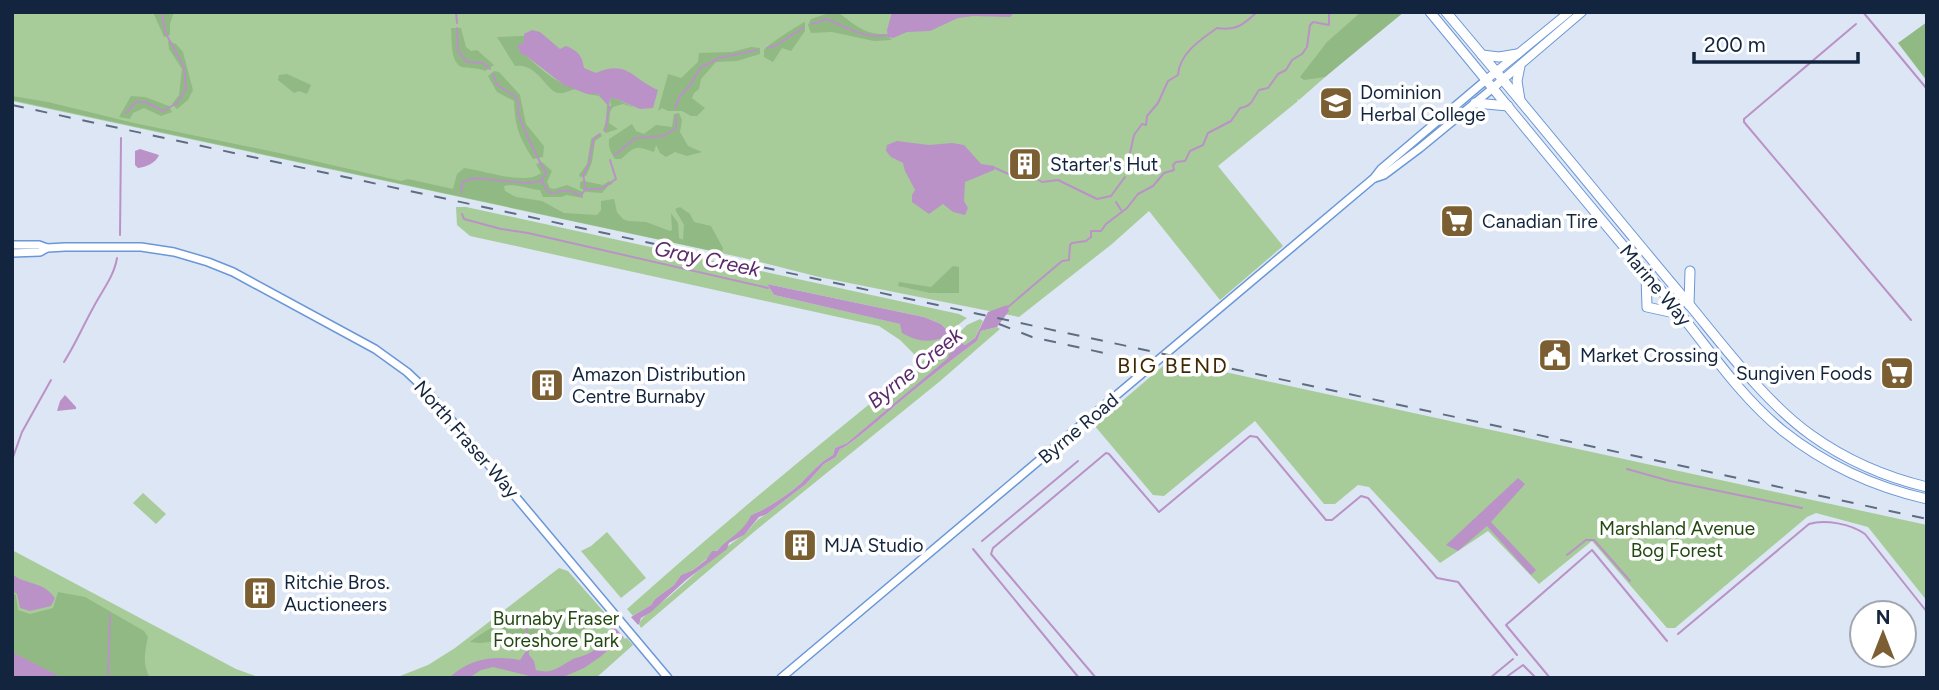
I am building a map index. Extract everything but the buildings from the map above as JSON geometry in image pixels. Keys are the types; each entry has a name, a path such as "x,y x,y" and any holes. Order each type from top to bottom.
{"main road":[{"name":"Marine Way","path":"1430,12 1758,408 1785,432 1843,470 1890,489 1927,499"},
{"name":"Marine Way","path":"1446,12 1689,305 1787,415 1810,435 1854,462 1927,488"},
{"name":"Byrne Road","path":"1486,79 1569,12"},
{"name":"Byrne Road","path":"1493,88 1582,12"},
{"path":"1482,54 1499,57 1517,54"},
{"path":"1520,66 1517,81 1520,102"},
{"path":"1475,103 1508,106"},
{"path":"1689,305 1690,271"},
{"path":"1646,275 1647,307 1679,314"}],"street":[{"name":"Byrne Road","path":"781,678 1374,178 1381,169 1486,79"},
{"name":"Byrne Road","path":"1374,178 1384,175 1493,88"},
{"name":"North Fraser Way","path":"12,245 39,245 47,248 141,247 187,255 233,272 383,354 426,390 668,678"},
{"name":"North Fraser Way","path":"12,253 40,252 47,248"}],"green space":[{"path":"12,12 1399,12 1297,99 1298,101 1218,166 1283,246 1220,300 1149,211 1112,244 1019,317 819,277 744,258 12,101"},
{"path":"153,12 174,12 170,35 164,37"},
{"path":"838,12 865,31 885,34 892,40 874,41 832,32 811,33 808,25 811,19"},
{"path":"1361,12 1404,12 1325,77 1304,80 1300,77 1327,42"},
{"path":"805,22 805,31 791,51 782,48 773,62 764,57 766,47"},
{"path":"1927,22 1927,81 1898,43"},
{"path":"451,28 461,28 466,47 471,51 477,50 494,65 485,71 458,65 452,50"},
{"path":"524,36 524,43 518,48 552,77 576,89 559,93 530,68 515,66 497,37"},
{"path":"168,41 176,44 183,52 193,90 188,100 177,109 172,104 179,95 182,69 169,49"},
{"path":"751,47 760,48 760,54 737,61 716,62 701,79 699,89 692,98 705,108 697,116 662,108 658,111 668,74 681,78 698,62 699,53 732,52"},
{"path":"494,71 499,72 520,95 526,124 544,146 543,157 533,159 528,151 517,125 514,101 497,92 488,76"},
{"path":"287,74 311,85 307,94 299,91 294,93 278,80 279,75"},
{"path":"593,93 602,97 606,101 608,106 611,106 610,99 614,98 635,108 623,104 613,107 609,123 618,129 606,133 603,130 607,104 599,96 587,94"},
{"path":"12,96 401,181 408,179 453,189 457,174 464,168 525,178 541,173 536,164 542,162 552,171 547,182 550,188 567,185 583,192 583,198 566,195 543,197 540,190 513,185 504,186 505,191 516,197 542,201 564,213 597,215 601,210 601,201 614,199 617,212 623,219 646,222 670,231 671,213 678,223 679,238 683,240 684,225 675,209 680,207 690,214 694,222 711,226 723,248 722,253 12,100"},
{"path":"131,96 145,97 169,106 172,112 161,116 144,108 133,113 130,119 119,117"},
{"path":"679,113 682,120 680,132 688,146 702,152 687,156 675,152 666,157 656,145 654,152 636,148 621,159 615,159 610,150 609,139 632,124 636,131 644,134 656,125 672,127 674,114"},
{"path":"600,133 602,136 595,141 592,162 586,176 580,177 587,164 591,139"},
{"path":"609,181 613,184 602,193 587,192 580,188 580,182 603,185"},
{"path":"456,207 959,314 967,318 949,332 941,324 924,317 767,284 774,295 901,324 938,338 944,337 917,357 900,340 879,326 470,236 457,225"},
{"path":"953,266 959,267 959,293 930,293 898,286 899,282 931,287"},
{"path":"980,319 983,321 975,338 965,345 954,338 967,325"},
{"path":"997,327 1000,329 939,382 755,531 641,628 639,624 648,613 759,519 806,484 824,464 836,457 840,449 977,341 981,331"},
{"path":"949,342 954,351 949,358 847,443 835,448 833,455 799,485 771,505 751,515 740,532 693,570 681,575 674,585 651,605 633,616 627,609 775,482"},
{"name":"Marshland Avenue Bog Forest","path":"1170,360 1927,525 1927,601 1868,527 1816,513 1807,517 1675,628 1667,628 1592,541 1539,584 1488,531 1440,563 1369,487 1358,485 1335,504 1324,504 1255,421 1164,496 1153,495 1094,425"},
{"path":"143,493 166,514 156,524 133,503"},
{"path":"607,532 646,578 621,598 581,551"},
{"path":"12,550 236,669 261,678 22,678 12,672"},
{"name":"Burnaby Fraser Foreshore Park","path":"559,568 568,571 633,645 596,678 395,678 428,665 455,648"},
{"path":"58,592 85,597 144,631 148,637 145,663 150,678 61,678 12,652 12,593 16,595 18,610 30,614 53,608"},
{"path":"579,608 602,616 603,623 583,633 470,642 502,624 515,622 534,626 555,611"}],"shaded area":[{"path":"892,12 1015,12 1010,17 958,18 930,31 907,32 893,38 888,37 887,30"},
{"path":"532,30 540,32 560,49 566,46 576,52 581,57 584,68 596,73 616,68 630,72 658,90 653,108 640,109 614,98 610,99 609,107 598,94 587,94 564,85 521,54 517,45 524,43 524,34"},
{"path":"897,141 964,145 981,164 995,166 994,170 965,182 964,201 968,208 965,215 953,212 943,204 929,214 912,202 915,190 903,163 886,151 887,145"},
{"path":"140,149 159,155 150,164 138,168 135,165 135,151"},
{"path":"767,284 924,317 941,324 951,334 933,340 914,339 902,333 900,324 774,295"},
{"path":"1007,305 1009,311 997,327 981,331 977,341 840,449 836,457 824,464 806,484 767,514 759,517 744,535 729,543 727,549 686,580 641,618 639,624 584,668 561,678 538,678 493,667 481,670 469,678 449,678 474,662 492,658 520,660 526,651 534,661 536,670 547,671 592,651 613,628 651,605 674,585 681,575 706,560 712,551 717,551 740,530 751,515 793,490 833,455 835,448 847,443 948,358 954,351 949,342 954,338 965,345 975,338 988,312"},
{"path":"65,395 76,409 57,411 60,401"},
{"path":"1518,478 1525,484 1491,522 1536,570 1531,575 1487,526 1458,551 1446,545"},
{"path":"12,574 50,592 55,598 51,606 30,611 20,608 17,594 12,591"},
{"path":"12,652 57,675 61,678 12,678"}],"pier":[{"path":"629,615 640,627 625,639 613,625"}],"waterway":[{"path":"126,113 136,102 146,102 163,111 177,103 186,89 184,67 165,32 162,12"},
{"name":"Gray Creek","path":"456,12 457,23"},
{"path":"1126,171 1134,135 1142,124 1146,125 1147,116 1158,103 1168,81 1178,75 1182,60 1198,42 1217,28 1239,26 1257,12"},
{"name":"Byrne Creek","path":"1008,307 1062,261 1069,260 1072,243 1086,241 1091,237 1091,231 1101,231 1127,208 1138,194 1153,186 1164,173 1174,170 1173,165 1176,162 1185,161 1190,151 1203,145 1208,133 1231,121 1240,108 1250,104 1259,90 1268,88 1278,74 1286,70 1292,60 1307,47 1310,25 1313,22 1329,25 1329,12"},
{"path":"1863,12 1927,89"},
{"path":"812,24 827,19 871,36 887,35"},
{"path":"1856,24 1744,119 1744,122 1911,320"},
{"name":"Gray Creek","path":"457,28 458,51 467,62 483,63 490,69"},
{"path":"767,48 775,46 803,28"},
{"path":"675,108 680,96 700,68 719,58 757,50"},
{"name":"Gray Creek","path":"493,74 497,84 518,101 522,124 546,172 542,180"},
{"path":"605,131 609,107"},
{"path":"615,155 635,138 664,136 676,128 676,116"},
{"path":"586,189 583,175 588,166 594,138 600,134"},
{"path":"120,235 121,138"},
{"path":"542,181 551,193 570,191 580,196 586,189 601,189 616,179 610,160"},
{"path":"995,168 1011,175 1030,175 1042,182 1058,180 1097,199 1111,196 1125,177"},
{"name":"Gray Creek","path":"461,193 462,182 474,178 527,183 541,181"},
{"path":"1116,202 1121,210"},
{"name":"Gray Creek","path":"462,214 464,219 501,229 768,288"},
{"path":"64,362 110,278 117,258"},
{"path":"12,460 22,432 51,380"},
{"path":"1096,678 991,554 993,548 1106,453 1159,512 1250,436 1257,437 1326,520 1332,520 1361,496 1368,498 1437,578 1458,582 1517,655"},
{"path":"982,541 1078,461"},
{"path":"1627,469 1670,481 1802,508"},
{"path":"1678,634 1809,524 1815,523 1845,525 1865,534 1927,612"},
{"path":"1567,555 1586,540 1594,540 1630,581"},
{"path":"973,549 1079,678"},
{"path":"1550,678 1506,625 1592,550 1667,641"},
{"path":"108,678 110,615"},
{"path":"525,624 529,641"},
{"path":"527,656 529,647"},
{"path":"1490,678 1513,659"},
{"path":"1505,678 1523,665 1536,678"}],"railway":[{"path":"12,105 1927,519"},
{"path":"999,324 1032,337 1104,353"}],"place":[{"name":"Dominion Herbal College","path":"1336,103"},
{"name":"Starter's Hut","path":"1025,164"},
{"name":"Canadian Tire","path":"1457,221"},
{"name":"Market Crossing","path":"1555,355"},
{"name":"Sungiven Foods","path":"1897,373"},
{"name":"Amazon Distribution Centre Burnaby","path":"547,385"},
{"name":"MJA Studio","path":"800,545"},
{"name":"Ritchie Bros. Auctioneers","path":"260,593"}],"district":[{"name":"BIG BEND","path":"1173,366"}]}
